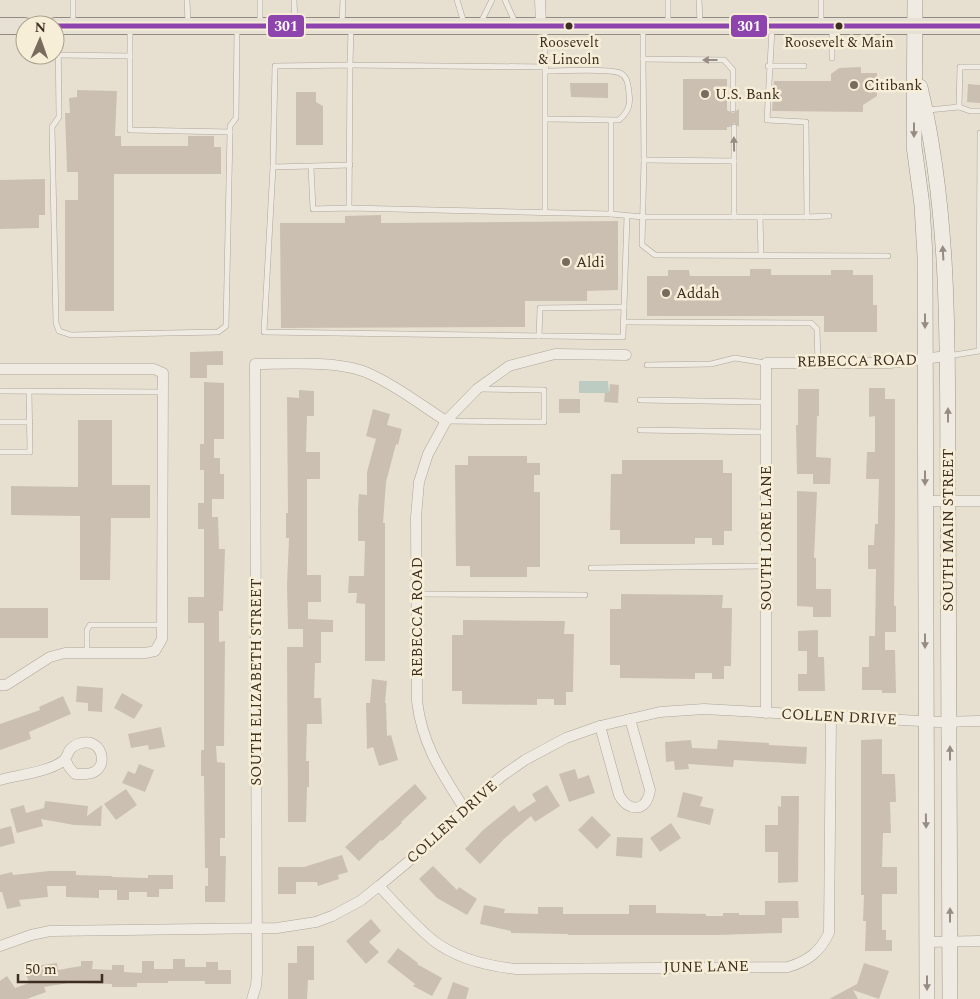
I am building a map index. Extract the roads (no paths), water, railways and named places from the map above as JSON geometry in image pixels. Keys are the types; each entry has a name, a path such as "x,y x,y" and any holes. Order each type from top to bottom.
{"main road":[{"path":"0,26 15,26"},
{"path":"65,26 980,26"}],"street":[{"path":"540,0 542,25"},
{"name":"SOUTH MAIN STREET","path":"915,0 914,146 922,205 925,256 926,501 950,942 950,999"},
{"name":"SOUTH MAIN STREET","path":"915,64 926,110 940,211 948,356 948,501 927,942 927,999"},
{"name":"REBECCA ROAD","path":"464,808 434,760 422,730 417,701 417,494 428,454 446,421 476,389 508,366 554,354 626,355"},
{"name":"REBECCA ROAD","path":"766,363 890,363 948,356"},
{"name":"SOUTH LORE LANE","path":"766,363 766,713"},
{"name":"SOUTH ELIZABETH STREET","path":"252,999 256,986 257,928 254,364 311,364 335,366 368,373 446,421"},
{"path":"0,369 154,369 162,373 162,639 155,651 145,653 65,653 50,657 6,685 0,685"},
{"path":"926,501 980,501"},
{"name":"COLLEN DRIVE","path":"0,946 31,934 67,929 257,928 297,925 332,916 360,900 379,886 415,856 464,808 502,776 533,755 566,738 630,718 676,710 704,709 938,722 980,721"},
{"name":"JUNE LANE","path":"379,886 433,940 466,957 502,968 788,967 803,963 824,944 829,933 831,716"},
{"path":"600,726 623,804 630,808 638,808 645,804 649,798 650,790 630,718"},
{"path":"0,780 55,766 65,759"},
{"path":"927,942 980,941"}],"lane":[{"path":"65,19 73,0"},
{"path":"187,0 188,26"},
{"path":"260,0 260,25"},
{"path":"294,0 295,26"},
{"path":"343,0 350,65 350,208"},
{"path":"457,0 472,25 492,0"},
{"path":"505,0 516,25"},
{"path":"668,0 668,26"},
{"path":"699,0 700,26"},
{"path":"821,0 832,58"},
{"path":"542,25 546,69 545,212"},
{"path":"643,25 644,160 642,245 654,255 888,256"},
{"path":"130,26 130,130 230,132"},
{"path":"58,65 59,117 52,127 56,323 58,331 70,335 218,332 226,326 230,126 236,118 237,26"},
{"path":"772,26 768,66 767,120 806,122 807,217"},
{"path":"65,56 130,56"},
{"path":"643,60 724,60 733,70 733,109"},
{"path":"546,119 619,120 626,114 630,104 628,81 620,73 604,71 350,65 275,66 273,167 264,332 623,337 626,216"},
{"path":"768,66 804,66"},
{"path":"959,107 960,67 980,67"},
{"path":"926,110 959,107 970,111 980,111"},
{"path":"611,121 611,214"},
{"path":"734,127 734,217"},
{"path":"948,356 979,351 980,132"},
{"path":"644,160 734,161"},
{"path":"273,167 350,165"},
{"path":"312,167 313,209 545,212 642,217 829,216"},
{"path":"760,217 761,255"},
{"path":"539,336 540,308 624,307"},
{"path":"624,322 811,323 817,329 818,363"},
{"path":"646,365 711,364 735,358 766,363"},
{"path":"446,421 544,422 544,390 476,389"},
{"path":"0,391 162,392"},
{"path":"0,452 30,452 29,392"},
{"path":"640,400 766,402"},
{"path":"0,422 30,422"},
{"path":"640,430 766,432"},
{"path":"591,568 766,566"},
{"path":"417,594 585,595"},
{"path":"87,653 87,630 90,625 162,625"}],"place":[{"name":"Roosevelt & Lincoln","path":"569,26"},
{"name":"Roosevelt & Main","path":"839,26"},
{"name":"Citibank","path":"854,85"},
{"name":"U.S. Bank","path":"705,94"},
{"name":"Aldi","path":"566,262"},
{"name":"Addah","path":"666,293"}]}
